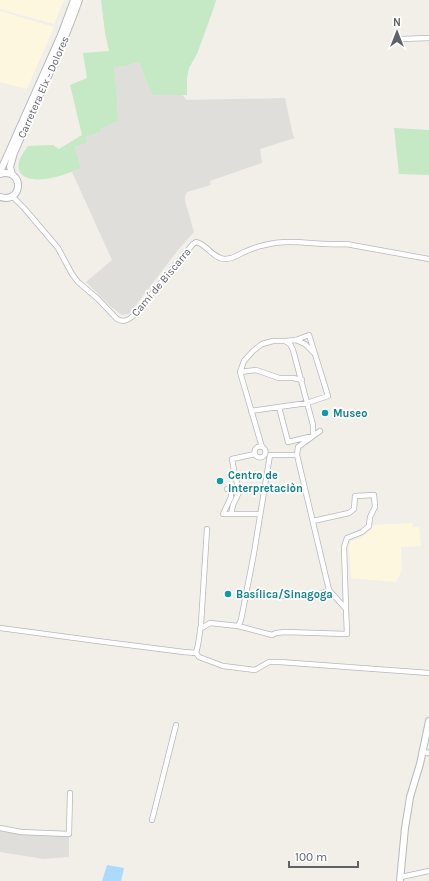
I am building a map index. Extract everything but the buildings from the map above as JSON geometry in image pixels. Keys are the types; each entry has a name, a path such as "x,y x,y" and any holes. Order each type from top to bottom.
{"main road":[{"name":"Carretera Elx - Dolores","path":"0,173 61,35 74,0"},
{"name":"Carretera Elx - Dolores","path":"12,196 17,191 18,184 10,167 14,153 72,22 79,0"},
{"path":"0,173 12,174"},
{"path":"2,199 12,196"},
{"path":"401,879 405,828 410,797 426,753 429,721"}],"street":[{"path":"401,39 429,38"},
{"name":"Camí de Biscarra","path":"12,196 58,248 78,282 98,299 117,319 121,321 128,320 134,315 196,242 223,259 230,259 246,251 266,245 296,242 346,244 429,259"},
{"path":"238,626 241,620 246,595 260,514 268,455 262,447 251,411 240,372 244,361 252,351 262,344 296,340 309,334 328,396 307,403 251,411"},
{"path":"296,340 305,344 316,356"},
{"path":"285,341 290,344 293,350 302,380 313,425 313,436"},
{"path":"240,372 256,370 279,378 293,378 302,380"},
{"path":"279,407 288,442 313,436"},
{"path":"320,431 298,447 297,455 329,590 346,609"},
{"path":"255,454 258,447 262,447"},
{"path":"255,454 260,458 268,455 297,455"},
{"path":"231,514 233,505 240,492 232,459 255,454"},
{"path":"227,489 231,488 231,497 223,514 260,514"},
{"path":"200,626 210,623 238,626 272,635 285,632 346,634 344,547 348,538 362,532 369,526 370,517 375,507 374,495 355,496 354,509 349,512 313,521"},
{"path":"196,653 200,626 207,529"},
{"path":"246,595 318,595 329,590"},
{"path":"0,628 196,653 199,657 223,666 255,670 269,662 280,662 429,673"},
{"path":"152,820 176,725"},
{"path":"0,828 21,832 69,834 70,792"},
{"path":"401,879 429,871"}],"shaded area":[{"path":"0,0 64,0 54,24 0,9"},
{"path":"0,11 54,27 27,89 0,82"},
{"path":"139,62 150,91 183,95 186,100 285,98 293,135 295,138 260,149 262,163 210,181 211,185 187,192 185,201 194,232 178,250 129,314 122,315 110,306 86,282 112,260 72,172 81,168 75,147 88,143 86,137 101,132 100,129 118,121 114,67 126,66"},
{"path":"413,523 412,527 419,527 421,546 401,547 402,570 396,582 351,578 349,546 351,541 360,538 371,530 373,525"},
{"path":"0,829 69,835 69,857 44,859 0,852"}],"green space":[{"path":"101,0 216,0 197,54 189,68 187,78 187,95 154,95 150,91 139,62 126,66 114,67 118,121 100,129 101,132 86,137 88,143 75,147 81,168 51,178 35,179 24,176 19,168 19,162 28,146 53,145 59,149 82,135 70,85 87,78 83,53 109,51"},
{"path":"394,128 429,130 429,175 399,174"}],"water":[{"path":"107,865 124,868 121,881 102,881"}],"place":[{"name":"Museo","path":"325,413"},
{"name":"Centro de Interpretaciòn","path":"220,481"},
{"name":"Basílica/Sinagoga","path":"228,594"}]}
